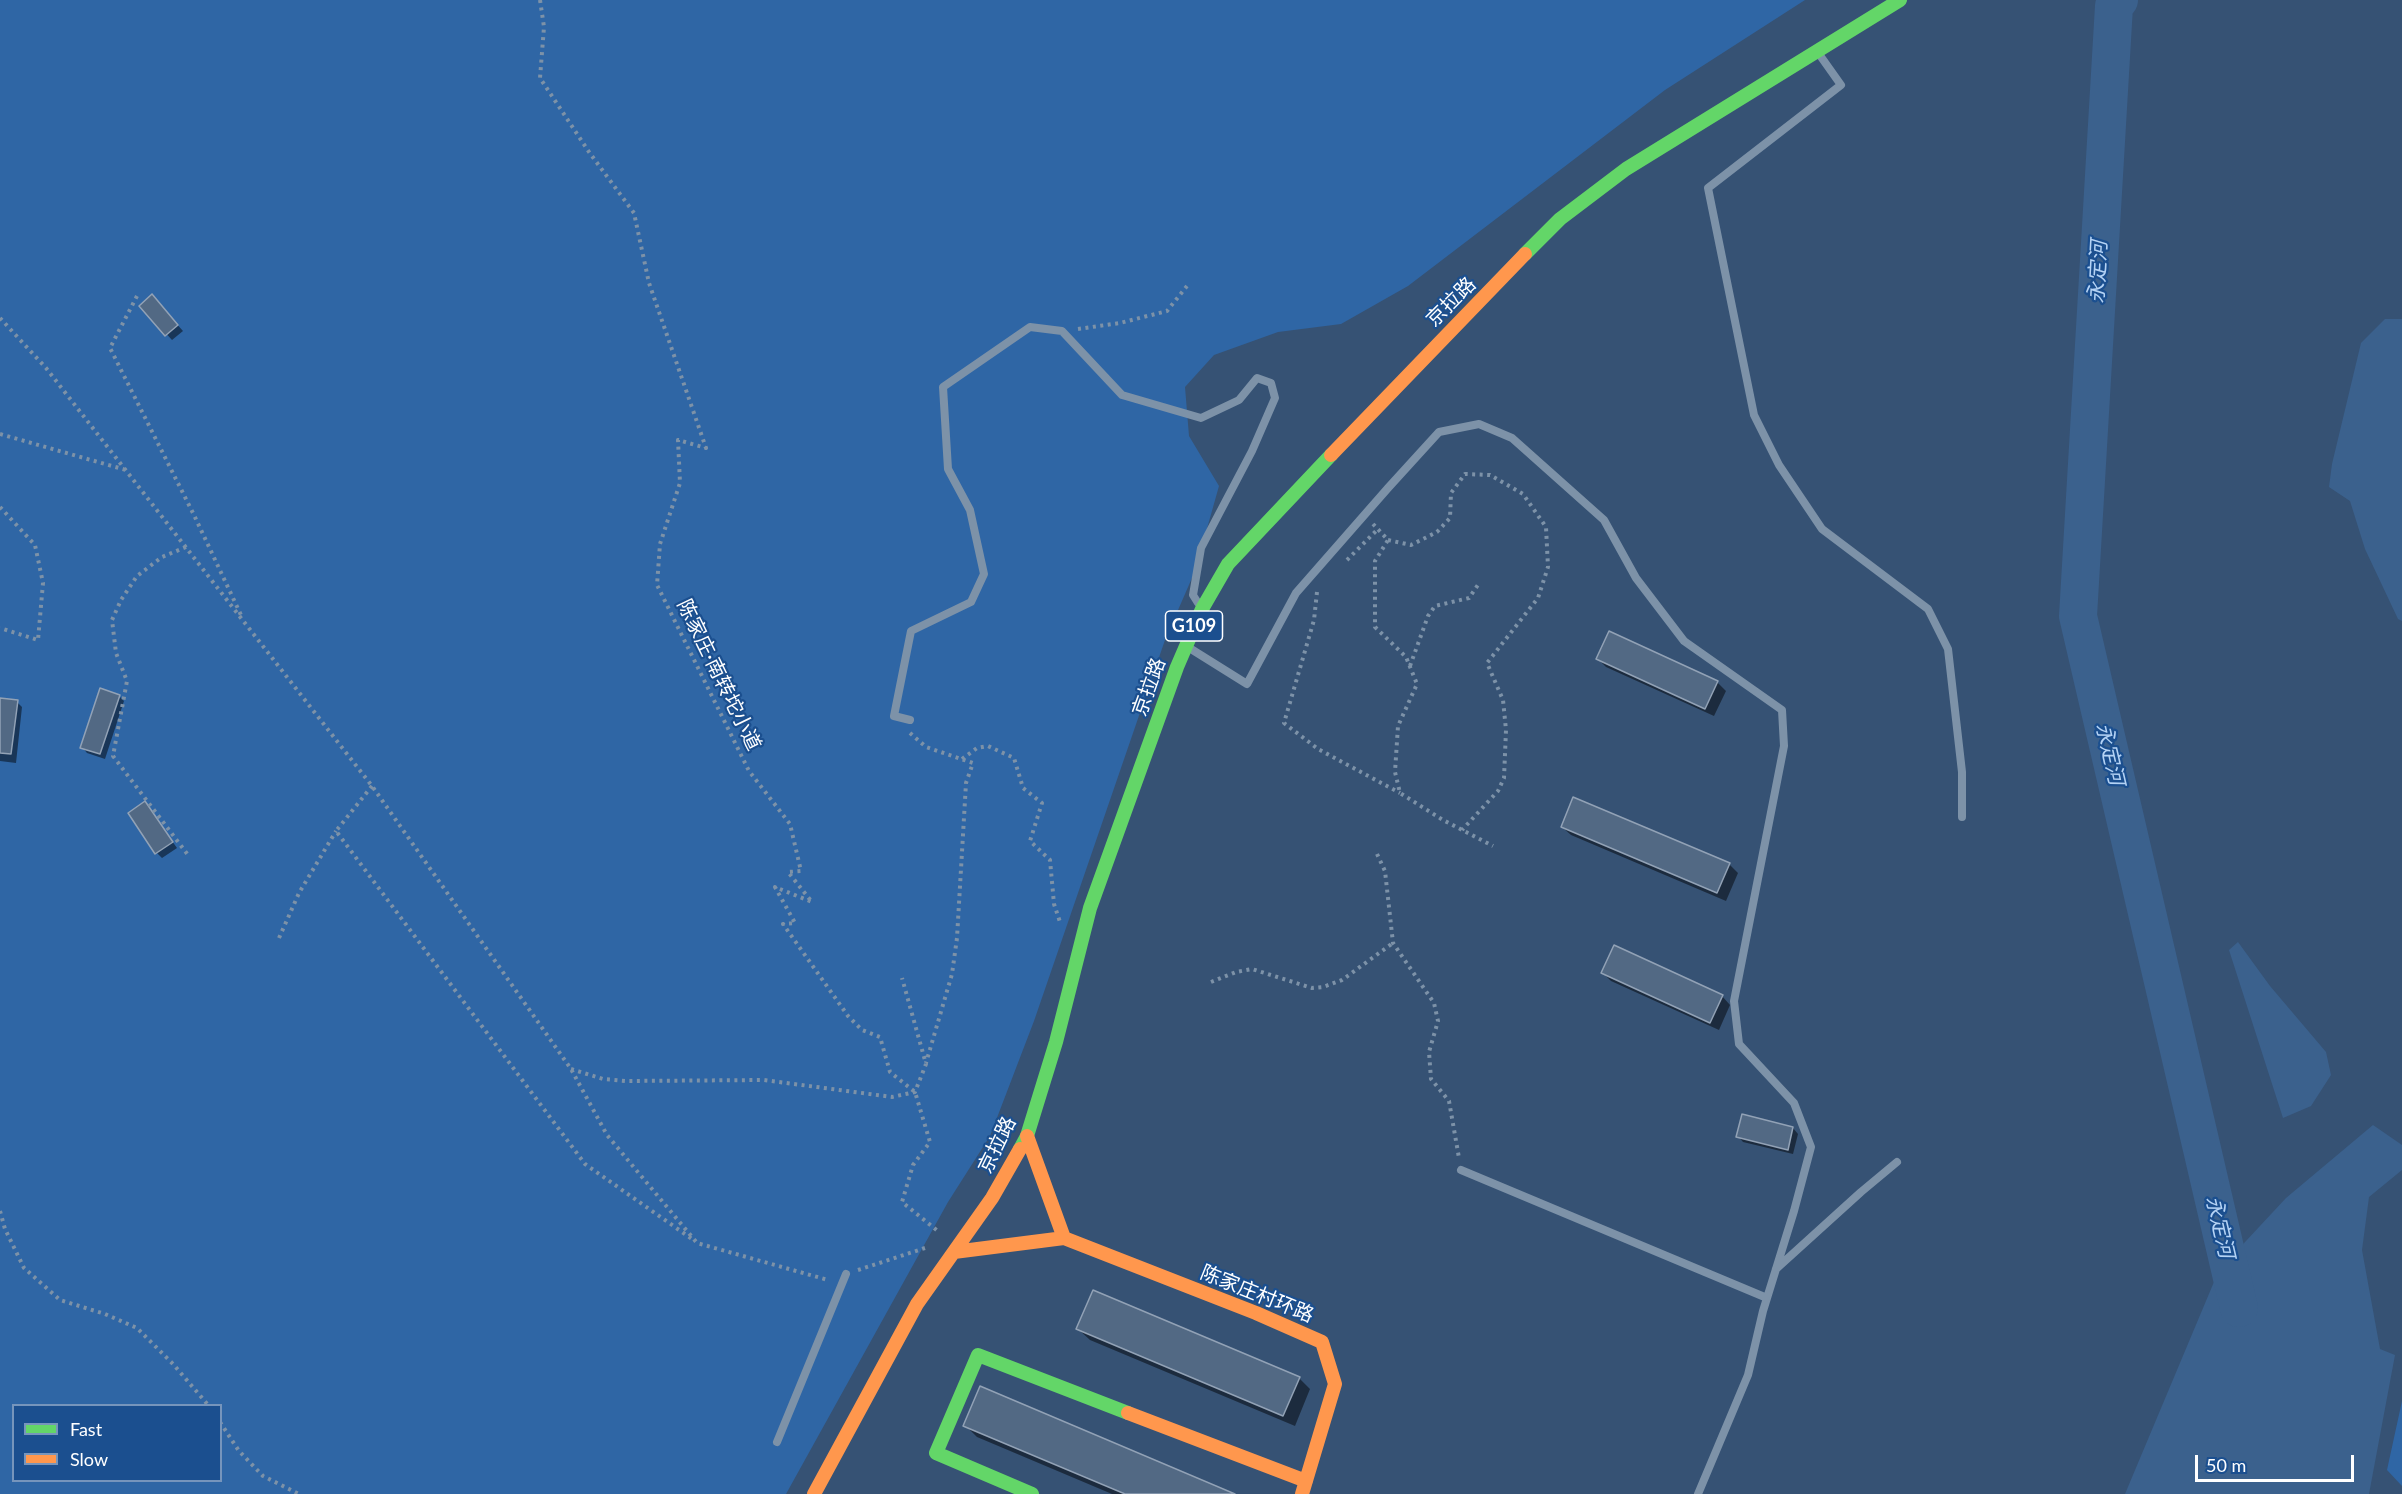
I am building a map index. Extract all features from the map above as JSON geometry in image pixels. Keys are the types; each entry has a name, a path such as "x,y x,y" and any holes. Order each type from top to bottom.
{"main road":[{"name":"京拉路","path":"814,1494 917,1304 992,1198 1027,1136 1056,1042 1090,908 1186,645 1202,609 1228,564 1377,406 1560,219 1626,169 1900,0"},
{"path":"954,1252 1064,1238 1027,1136"},
{"name":"陈家庄村环路","path":"1064,1238 1256,1312 1322,1342 1335,1384 1304,1487"},
{"path":"1032,1494 936,1453 978,1355 1304,1487"}],"lane":[{"path":"1817,51 1841,85 1708,188 1754,415 1779,465 1822,529 1928,609 1948,649 1962,772 1962,817"},
{"path":"910,720 894,716 911,631 971,602 984,574 970,510 948,469 943,387 1030,327 1062,331 1122,394 1201,418 1239,400 1257,378 1270,383 1275,398 1252,452 1201,548 1193,595 1202,609"},
{"path":"1186,645 1247,684 1296,593 1365,514 1439,432 1479,424 1512,438 1604,520 1636,578 1684,641 1782,710 1784,746 1734,1001 1739,1044 1794,1103 1811,1148 1767,1298 1748,1375 1698,1494"},
{"path":"1776,1269 1861,1192 1898,1162"},
{"path":"1461,1170 1767,1298"},
{"path":"777,1442 846,1274"}],"path":[{"name":"陈家庄·南转坨小道","path":"540,0 544,27 540,78 589,152 634,213 649,283 706,448 678,440 680,483 660,544 657,585 749,771 790,824 801,871 788,873 812,902 775,887 795,923 783,924 848,1016 862,1030 880,1037 890,1072 915,1092"},
{"path":"1062,331 1120,322 1167,311 1187,286"},
{"path":"137,296 110,348 194,515 245,623"},
{"path":"0,318 46,368 372,786 571,1069 607,1136 697,1243"},
{"path":"0,434 126,470"},
{"path":"1365,514 1388,540 1411,545 1437,532 1450,518 1451,493 1465,474 1490,475 1523,494 1546,527 1548,567 1538,598 1487,663 1503,700 1506,730 1504,778 1498,791 1461,830"},
{"path":"0,507 35,545 43,584 38,640 0,628"},
{"path":"1340,567 1378,529"},
{"path":"1388,540 1375,561 1375,627 1406,657 1417,684 1398,726 1395,772 1400,793"},
{"path":"186,547 162,556 137,576 121,600 112,621 116,653 126,681 113,756 188,855"},
{"path":"1410,667 1428,616 1435,606 1469,597 1480,582"},
{"path":"1317,590 1314,620 1284,723 1318,749 1493,846"},
{"path":"910,720 910,733 926,747 973,763 966,783 956,947 952,975 926,1064 915,1092 930,1142 913,1165 902,1202 941,1233 966,1235"},
{"path":"962,759 977,748 988,746 1014,758 1023,788 1042,803 1030,841 1050,861 1054,904 1061,926"},
{"path":"279,938 299,893 336,831 372,786"},
{"path":"336,831 585,1164 697,1243 827,1280 934,1245"},
{"path":"1377,854 1385,871 1393,943 1434,1003 1438,1021 1429,1052 1431,1079 1449,1101 1461,1170"},
{"path":"1211,982 1236,972 1252,969 1312,988 1323,987 1342,980 1393,943"},
{"path":"902,978 926,1064"},
{"path":"571,1069 603,1078 626,1081 764,1080 892,1097 915,1092"},
{"path":"0,1211 5,1229 24,1268 60,1300 105,1314 136,1328 173,1364 207,1404"},
{"path":"222,1425 239,1451 263,1476 299,1494"}],"shaded area":[{"path":"0,0 1805,0 1665,90 1408,286 1341,324 1278,332 1214,355 1185,387 1189,436 1219,486 1195,571 1165,640 1034,1021 990,1136 948,1202 786,1494 0,1494"},
{"path":"2385,319 2402,319 2402,621 2398,619 2365,549 2350,501 2329,487 2332,464 2361,343"},
{"path":"2238,942 2270,986 2326,1052 2331,1075 2311,1106 2283,1118 2229,950"},
{"path":"2373,1125 2402,1145 2402,1170 2369,1197 2362,1250 2380,1349 2395,1355 2369,1494 2125,1494 2219,1270 2286,1198"},
{"path":"2402,1401 2402,1486 2387,1470"}],"building":[{"path":"152,294 178,325 165,336 139,306"},
{"path":"1609,631 1718,681 1705,709 1596,659"},
{"path":"100,688 120,695 100,754 80,748"},
{"path":"0,698 18,700 11,754 0,753"},
{"path":"1573,797 1730,863 1717,893 1561,827"},
{"path":"145,801 173,842 155,854 128,813"},
{"path":"1614,945 1723,995 1710,1023 1601,973"},
{"path":"1742,1114 1793,1127 1788,1150 1736,1137"},
{"path":"1093,1290 1300,1377 1283,1416 1076,1329"},
{"path":"980,1386 1235,1494 1125,1494 963,1426"}],"waterway":[{"name":"永定河","path":"2119,0 2114,6 2078,616 2239,1308"}],"traffic: fast":[{"path":"1525,254 1560,219 1626,169 1900,0"},
{"path":"1020,1149 1027,1136 1056,1042 1090,908 1177,667 1202,609 1228,564 1331,455"},
{"path":"1032,1494 936,1453 978,1355 1128,1413"}],"traffic: slow":[{"path":"1331,455 1525,254"},
{"path":"954,1252 1064,1238 1027,1136"},
{"path":"814,1494 917,1304 992,1198 1020,1149"},
{"path":"1064,1238 1256,1313 1322,1342 1335,1384 1302,1494"},
{"path":"1128,1413 1306,1481"}]}
